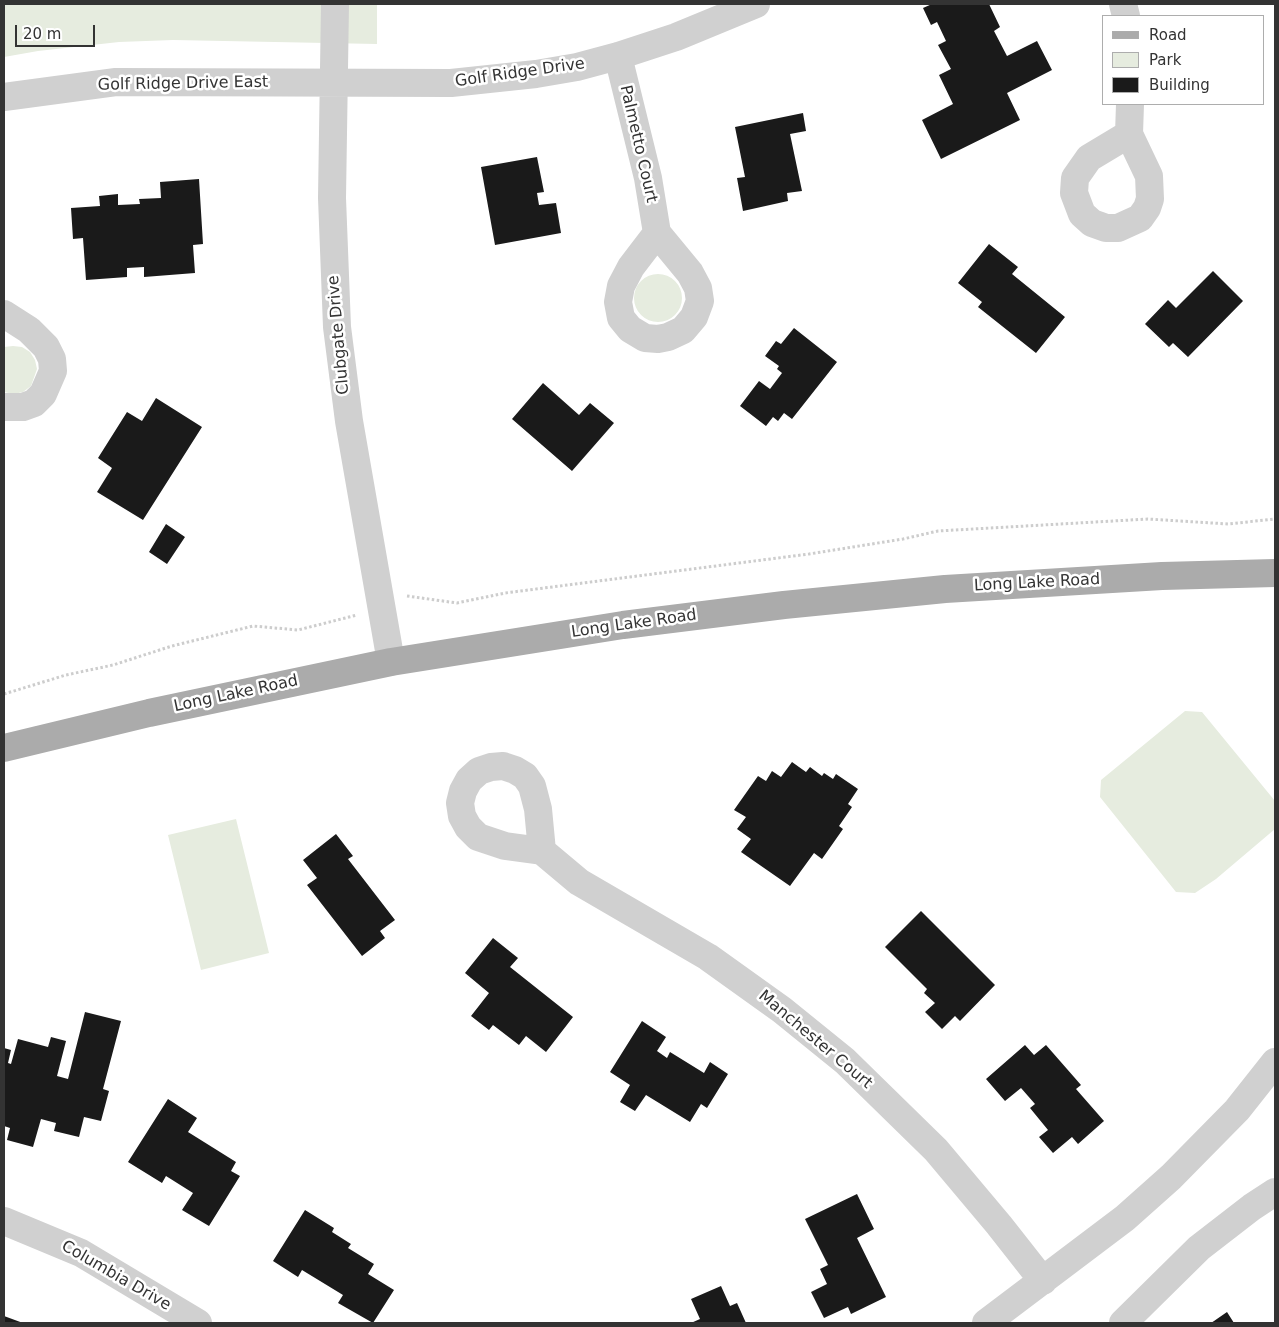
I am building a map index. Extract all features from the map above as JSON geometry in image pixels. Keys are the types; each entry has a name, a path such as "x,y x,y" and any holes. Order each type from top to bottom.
{"main road":[{"name":"Long Lake Road","path":"4,748 158,711 391,662 624,624 945,588 1162,576 1275,573"}],"street":[{"name":"Clubgate Drive","path":"335,4 332,198 336,327 348,421 391,662"},
{"name":"Golf Ridge Drive","path":"333,84 451,84 577,67 618,56 684,34 756,4"},
{"name":"Palmetto Court","path":"618,56 648,178 657,233"},
{"name":"Golf Ridge Drive East","path":"4,97 79,86 125,82 207,81 333,84"},
{"path":"1129,134 1130,105"},
{"path":"4,314 29,330 46,347 52,359 53,371 43,394 34,402 22,407 4,407"},
{"name":"Manchester Court","path":"542,851 579,882 708,957 782,1010 838,1056 870,1084 936,1150 1000,1225 1042,1281"},
{"path":"986,1323 1125,1218 1171,1177 1237,1110 1275,1062"},
{"path":"1123,1323 1199,1248 1237,1218 1275,1192"},
{"name":"Columbia Drive","path":"4,1221 81,1253 198,1323"}],"path":[{"path":"400,597 410,596 457,603 505,593 809,554 903,539 938,531 1148,519 1228,524 1275,519"},
{"path":"4,694 66,675 113,665 172,646 253,626 298,630 358,614"}],"green space":[{"path":"4,4 377,4 377,44 173,40 119,42 38,51 4,57"},
{"path":"653,274 663,274 675,281 682,293 682,303 675,315 663,322 653,322 645,318 638,311 634,303 634,293 638,285 645,278"},
{"path":"4,347 22,347 30,352 35,360 37,369 31,386 23,392 14,394 4,392"},
{"path":"1185,711 1202,712 1275,801 1275,829 1216,879 1195,893 1176,892 1100,797 1101,780"},
{"path":"236,819 269,953 201,970 168,835"}],"building":[{"path":"932,4 989,4 1000,27 994,31 1007,56 1037,41 1052,70 1007,93 1020,120 941,159 922,120 953,104 939,75 951,69 938,45 946,41 937,22 931,25 923,8"},
{"path":"803,113 806,131 790,134 802,191 787,193 788,201 743,211 737,178 745,177 735,127"},
{"path":"537,157 544,192 537,193 539,205 556,203 561,233 495,245 481,167"},
{"path":"199,179 203,244 193,245 195,273 144,277 144,267 127,268 127,277 86,280 83,238 73,239 71,208 100,206 99,196 118,194 118,205 140,204 139,199 161,198 160,182"},
{"path":"989,244 1018,267 1012,274 1065,317 1036,353 978,307 982,302 958,283"},
{"path":"1213,271 1243,301 1188,357 1173,343 1169,347 1145,324 1168,300 1176,308"},
{"path":"794,328 837,362 792,419 784,413 778,421 773,417 766,426 740,406 759,381 770,389 782,373 777,369 779,366 765,356 776,341 781,344"},
{"path":"543,383 579,415 590,403 614,423 572,471 512,419"},
{"path":"156,398 202,427 143,520 97,492 112,468 98,458 127,412 142,421"},
{"path":"166,524 185,537 167,564 149,552"},
{"path":"792,762 806,772 810,767 822,776 824,773 833,779 836,774 858,789 848,804 852,807 839,826 843,829 822,859 814,853 790,886 741,852 751,839 737,829 746,817 734,810 758,776 766,781 772,771 781,777"},
{"path":"336,834 353,856 348,859 395,920 380,931 385,938 362,956 307,885 317,878 303,860"},
{"path":"921,911 995,985 960,1021 955,1016 942,1029 925,1012 935,1003 924,993 927,989 885,947"},
{"path":"493,938 518,958 510,967 573,1017 546,1052 526,1036 519,1045 493,1025 489,1030 471,1016 489,993 465,973"},
{"path":"85,1012 121,1021 103,1089 109,1091 101,1121 84,1117 79,1137 54,1131 56,1123 41,1119 33,1147 7,1140 10,1128 4,1126 4,1048 11,1050 8,1063 11,1064 18,1039 48,1047 51,1037 66,1041 57,1076 68,1079"},
{"path":"642,1021 666,1037 657,1051 667,1058 670,1052 704,1073 710,1062 728,1074 707,1108 701,1104 690,1122 646,1095 635,1111 620,1102 630,1085 610,1072"},
{"path":"1025,1045 1034,1055 1046,1045 1081,1085 1076,1089 1104,1121 1078,1144 1072,1137 1053,1153 1039,1137 1048,1130 1030,1108 1035,1104 1021,1088 1005,1101 986,1079"},
{"path":"168,1099 197,1118 188,1132 236,1162 231,1171 240,1176 209,1226 182,1210 193,1193 166,1176 162,1183 128,1162"},
{"path":"857,1194 874,1229 857,1238 886,1297 851,1314 848,1307 824,1318 811,1292 827,1284 820,1269 828,1265 805,1219"},
{"path":"305,1210 334,1228 332,1232 351,1244 348,1248 374,1264 368,1274 394,1290 373,1323 338,1303 343,1295 302,1270 298,1277 273,1261"},
{"path":"721,1286 730,1306 737,1303 746,1323 691,1323 700,1319 691,1299"},
{"path":"1227,1312 1234,1323 1211,1323 1214,1321"},
{"path":"4,1316 23,1323 4,1323"}]}
